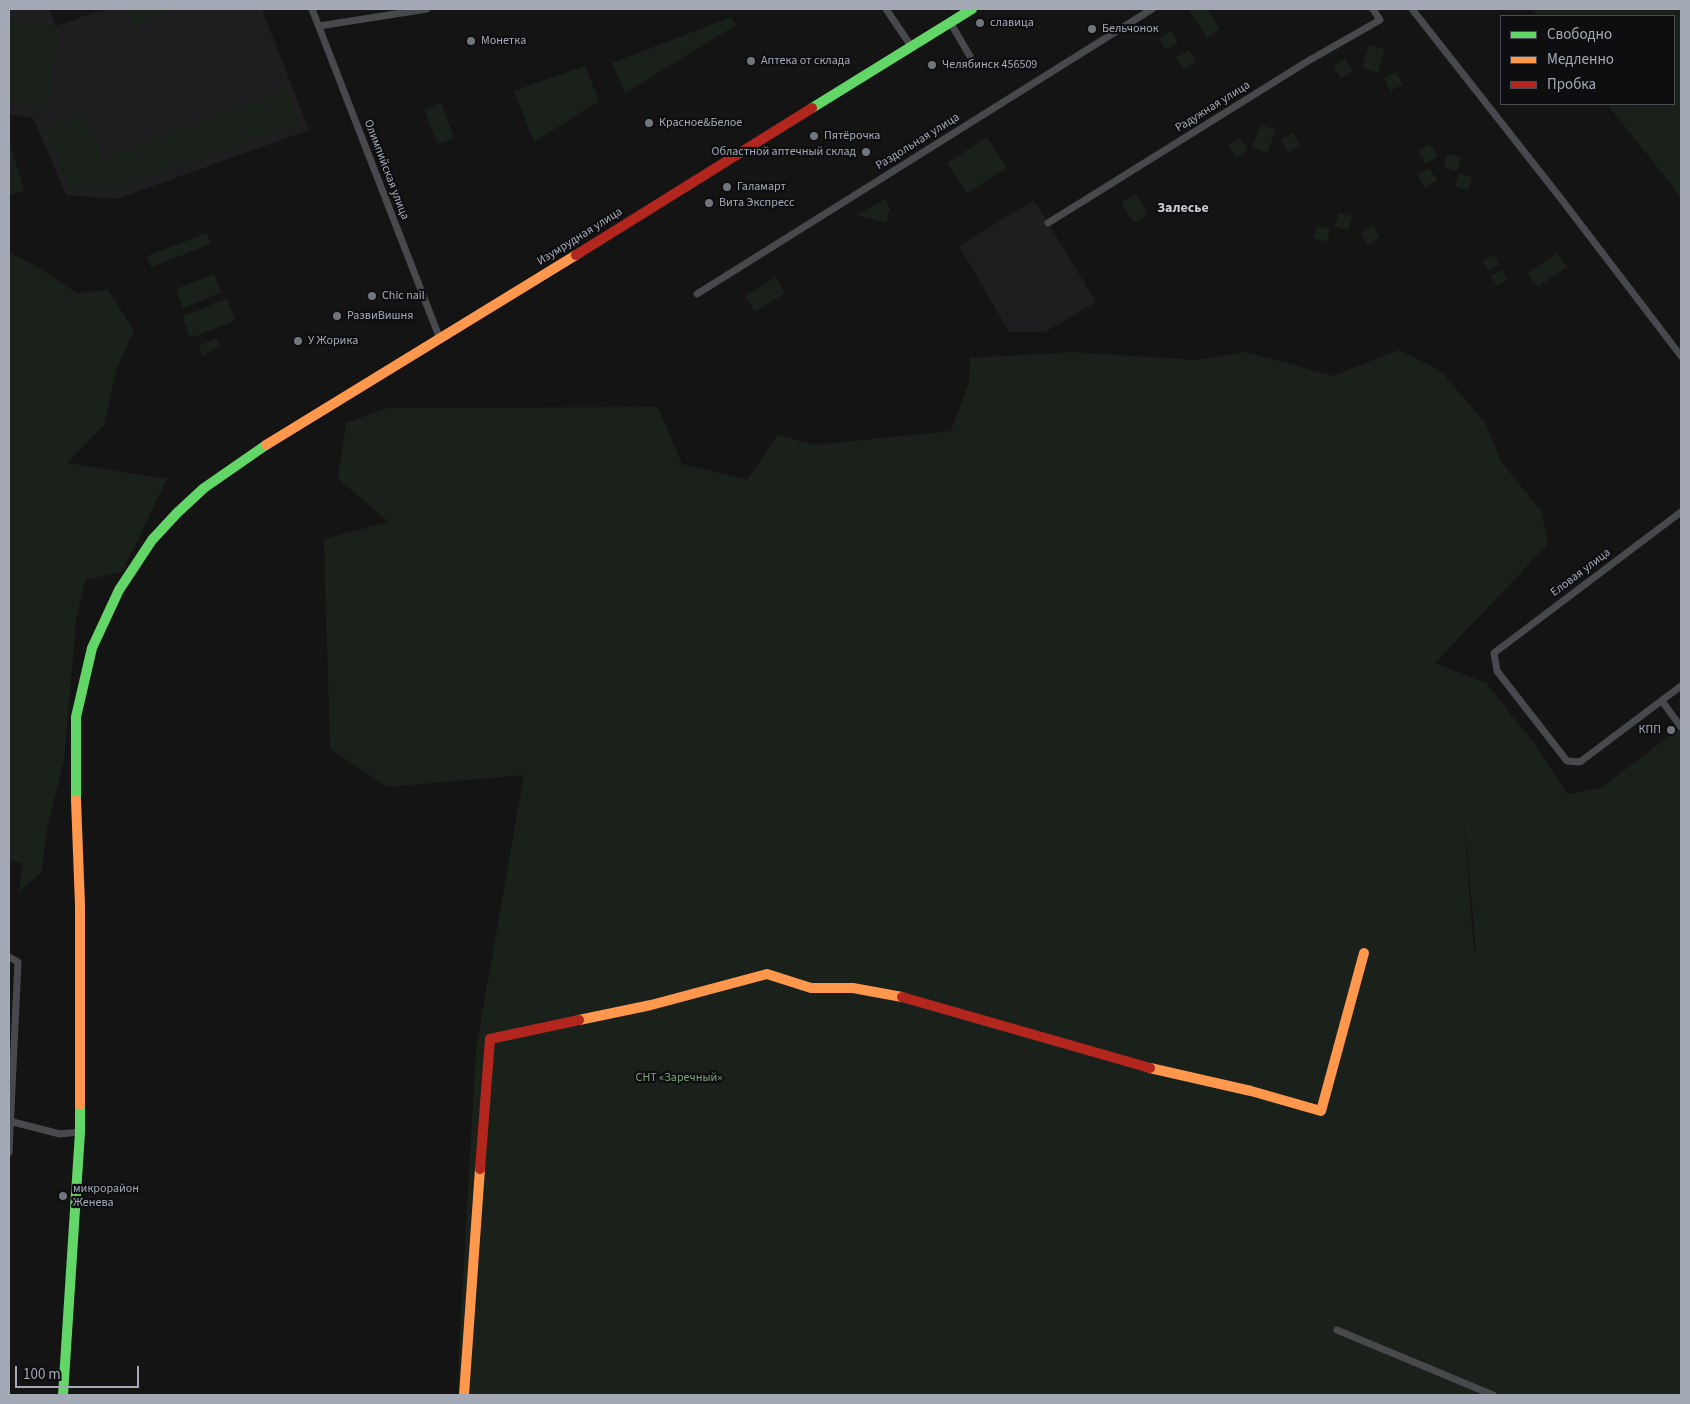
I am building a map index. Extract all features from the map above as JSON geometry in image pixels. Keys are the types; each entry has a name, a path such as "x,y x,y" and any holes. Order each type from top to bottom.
{"street":[{"name":"Олимпийская улица","path":"312,9 440,339"},
{"path":"319,26 427,9"},
{"path":"886,9 911,46"},
{"name":"Изумрудная улица","path":"63,1395 80,1132 80,904 76,788 76,717 92,648 119,590 152,540 176,513 204,488 251,454 972,9"},
{"name":"Раздольная улица","path":"697,294 1152,9"},
{"name":"Радужная улица","path":"1048,224 1308,61 1380,20 1373,9"},
{"path":"1412,9 1562,200 1681,356"},
{"path":"950,22 974,63"},
{"name":"Еловая улица","path":"1662,701 1580,762 1567,761 1496,671 1494,653 1681,512"},
{"path":"1681,686 1662,701 1681,727"},
{"path":"464,1395 490,1038 651,1005 767,974 811,988 853,988 896,995 1132,1064 1252,1091 1321,1111 1364,953"},
{"path":"9,1152 18,962 10,957"},
{"path":"10,1121 60,1134 80,1132"},
{"path":"1337,1330 1493,1395"}],"shaded area":[{"path":"9,9 49,9 56,26 105,9 262,9 309,130 117,199 66,195 33,118 9,114"},
{"path":"1034,200 1096,302 1045,332 1009,332 959,246"}],"green space":[{"path":"127,9 179,9 134,26"},
{"path":"1188,9 1207,9 1220,29 1207,38"},
{"path":"1532,9 1681,9 1681,197 1608,105 1675,105 1675,15 1537,15"},
{"path":"731,17 736,25 625,93 612,63"},
{"path":"9,18 60,28 45,110 9,103"},
{"path":"1171,31 1178,43 1166,50 1159,38"},
{"path":"1369,45 1385,49 1378,73 1362,68"},
{"path":"1189,50 1196,62 1184,69 1176,57"},
{"path":"1345,59 1353,71 1341,78 1333,66"},
{"path":"585,66 599,101 534,142 514,91"},
{"path":"1396,72 1403,84 1391,91 1384,79"},
{"path":"287,88 301,123 113,190 70,187 43,128 84,112 104,157"},
{"path":"441,103 454,138 437,144 424,109"},
{"path":"1261,125 1276,130 1267,153 1252,148"},
{"path":"1293,133 1300,145 1288,152 1281,140"},
{"path":"987,137 1007,168 967,193 947,163"},
{"path":"1240,138 1248,150 1236,157 1228,145"},
{"path":"9,139 24,191 9,195"},
{"path":"1430,144 1438,156 1426,164 1418,151"},
{"path":"1447,154 1461,157 1457,171 1444,167"},
{"path":"1429,168 1437,180 1425,188 1417,175"},
{"path":"1459,173 1472,177 1468,190 1455,186"},
{"path":"1136,194 1148,214 1134,223 1121,202"},
{"path":"885,199 890,208 886,223 856,215"},
{"path":"1339,213 1352,216 1348,230 1335,226"},
{"path":"1317,225 1330,229 1327,242 1313,238"},
{"path":"1373,225 1380,237 1368,245 1361,233"},
{"path":"207,233 211,244 151,267 147,256"},
{"path":"9,252 44,271 77,293 108,290 134,330 116,371 104,425 67,463 167,479 122,572 85,580 76,621 64,761 48,824 41,873 19,892 23,863 9,860"},
{"path":"1557,253 1567,267 1538,287 1528,273"},
{"path":"1494,255 1499,265 1489,271 1483,261"},
{"path":"1502,270 1507,280 1497,286 1491,276"},
{"path":"214,274 221,293 183,308 176,289"},
{"path":"776,277 785,293 755,312 745,296"},
{"path":"226,299 234,321 193,337 189,336 183,319 184,316"},
{"path":"217,339 220,345 203,356 199,345"},
{"name":"СНТ «Заречный»","path":"1399,350 1441,371 1486,424 1500,460 1541,511 1548,544 1435,663 1486,683 1534,743 1568,794 1601,788 1681,727 1681,1395 458,1395 476,1049 524,775 388,787 330,749 324,539 389,522 338,479 346,423 387,408 658,407 682,464 747,480 778,434 814,445 951,431 969,382 970,358 1073,352 1196,360 1246,352 1333,376","holes":["1463,810 1476,948 1474,952"]}],"traffic: fast":[{"path":"812,108 972,9"},
{"path":"76,800 76,717 92,648 119,590 152,540 177,513 204,488 266,445"},
{"path":"63,1395 80,1132 80,1105"}],"traffic: slow":[{"path":"266,445 576,255"},
{"path":"76,800 80,905 80,1105"},
{"path":"1150,1068 1251,1091 1321,1111 1364,953"},
{"path":"579,1020 651,1005 767,974 811,988 853,988 902,997"},
{"path":"464,1395 480,1169"}],"traffic: jam":[{"path":"576,255 812,108"},
{"path":"902,997 1150,1068"},
{"path":"480,1169 490,1039 579,1020"}],"place":[{"name":"славица","path":"980,23"},
{"name":"Бельчонок","path":"1092,29"},
{"name":"Монетка","path":"471,41"},
{"name":"Аптека от склада","path":"751,61"},
{"name":"Челябинск 456509","path":"932,65"},
{"name":"Красное&Белое","path":"649,123"},
{"name":"Пятёрочка","path":"814,136"},
{"name":"Областной аптечный склад","path":"866,152"},
{"name":"Галамарт","path":"727,187"},
{"name":"Вита Экспресс","path":"709,203"},
{"name":"Chic nail","path":"372,296"},
{"name":"РазвиВишня","path":"337,316"},
{"name":"У Жорика","path":"298,341"},
{"name":"КПП","path":"1671,730"},
{"name":"микрорайон Женева","path":"63,1196"}],"district":[{"name":"Залесье","path":"1183,209"}]}
